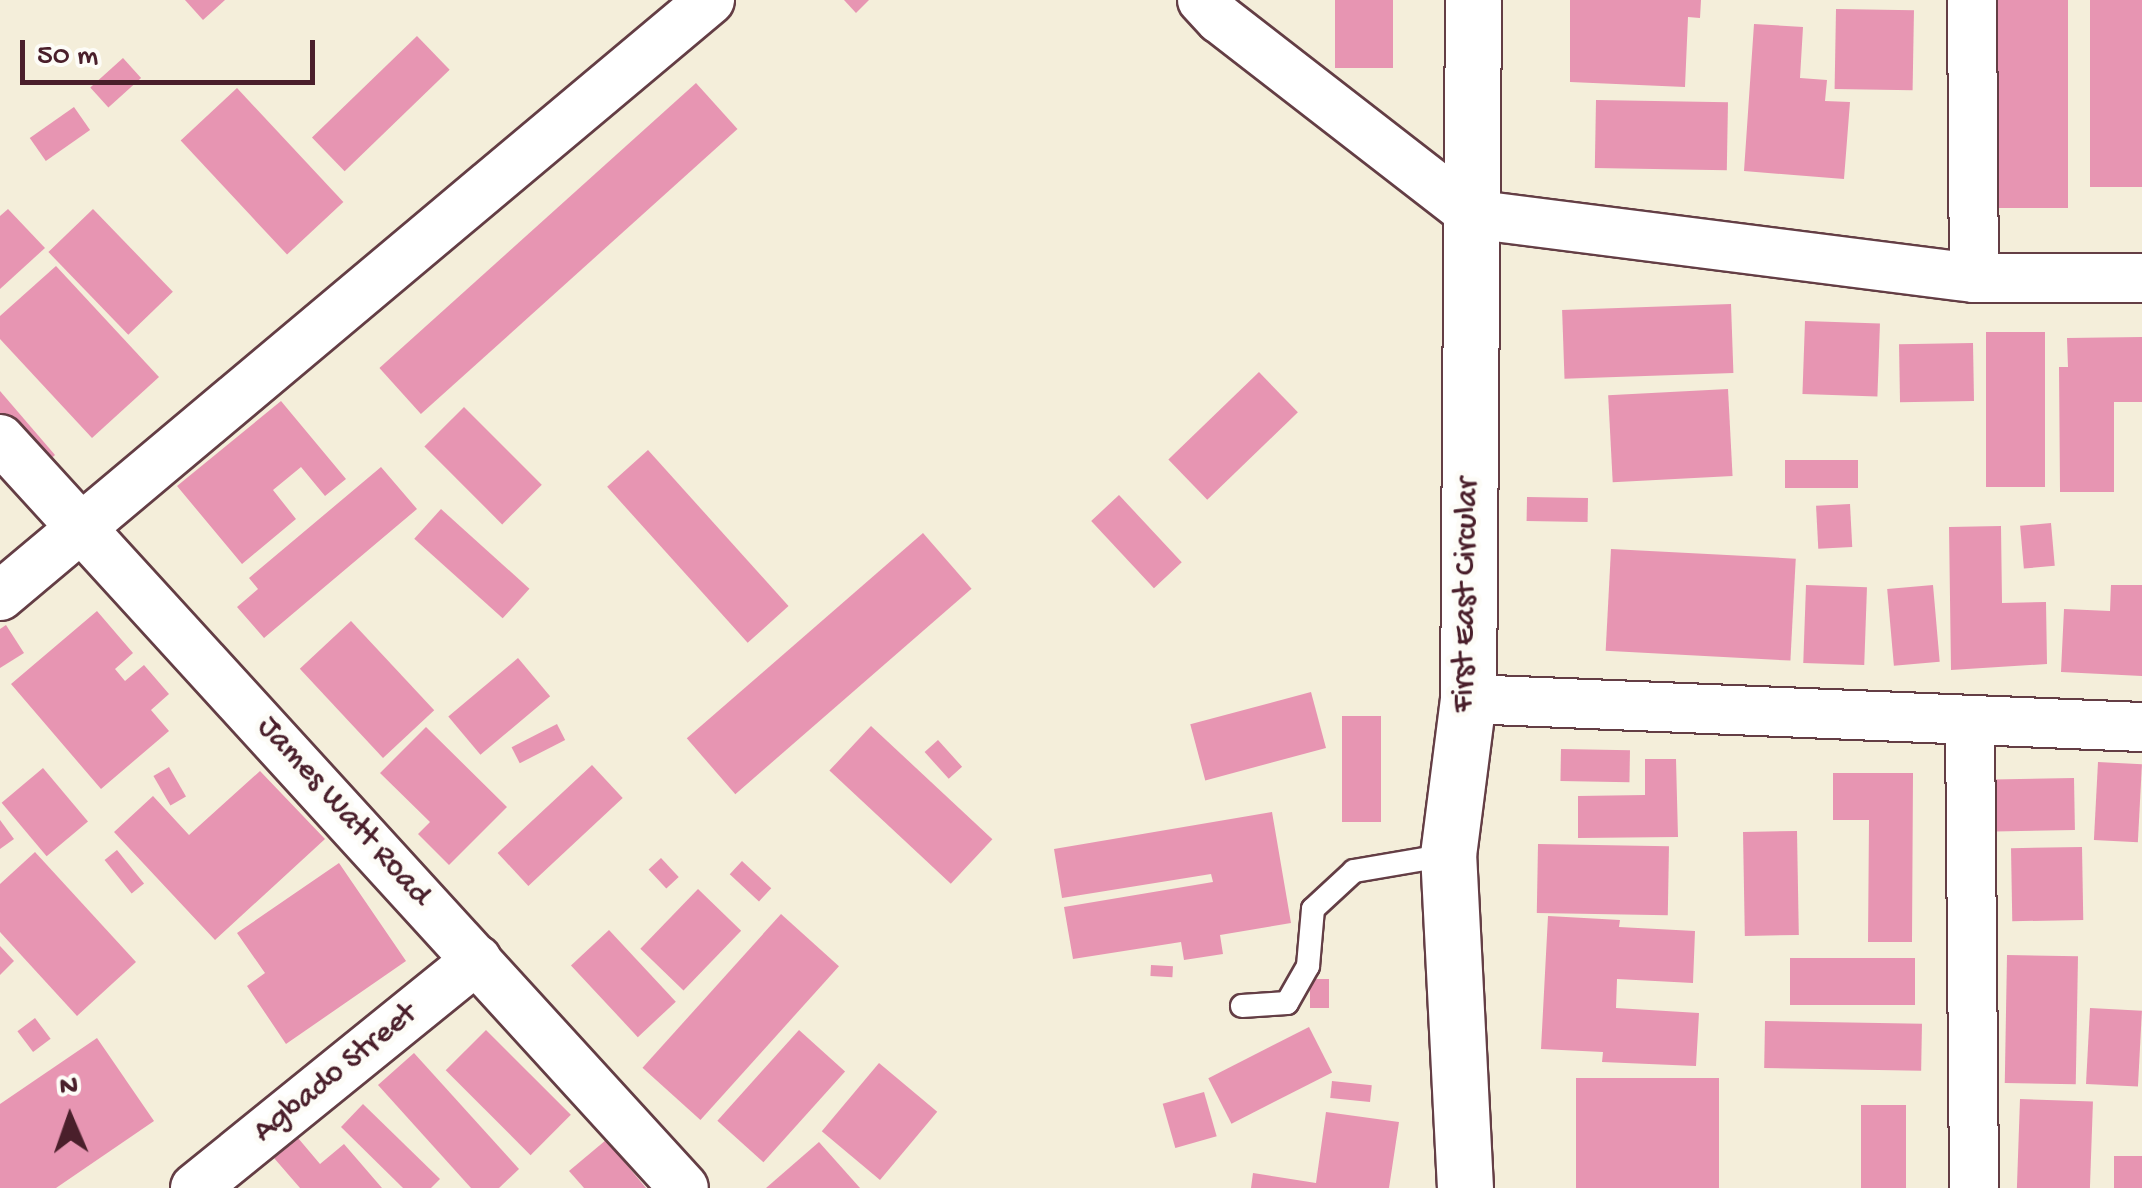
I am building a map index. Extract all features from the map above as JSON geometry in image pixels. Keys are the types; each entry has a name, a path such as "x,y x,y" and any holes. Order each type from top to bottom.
{"street":[{"path":"0,596 710,0"},
{"path":"1202,0 1220,20 1471,214 1974,278 2142,278"},
{"name":"First East Circular","path":"1465,1188 1448,855 1468,699 1472,0"},
{"path":"1972,0 1974,278"},
{"name":"James Watt Road","path":"0,439 684,1188"},
{"path":"1468,699 2142,728"},
{"path":"1970,722 1974,1188"},
{"name":"Agbado Street","path":"194,1188 477,960"}],"lane":[{"path":"1242,1006 1287,1004 1308,966 1313,908 1354,871 1448,855"}],"building":[{"path":"185,0 225,0 203,20"},
{"path":"844,0 869,0 856,13"},
{"path":"1335,0 1393,0 1393,68 1335,68"},
{"path":"1570,0 1701,0 1700,18 1688,17 1685,87 1570,82"},
{"path":"1992,0 2068,0 2068,208 1992,208"},
{"path":"2090,0 2142,0 2142,187 2090,187"},
{"path":"1836,9 1914,10 1913,90 1835,89"},
{"path":"1754,24 1803,27 1800,78 1827,80 1825,101 1850,102 1844,179 1744,171"},
{"path":"417,36 450,70 345,171 312,137"},
{"path":"123,58 141,78 108,108 90,87"},
{"path":"696,83 737,129 421,414 379,368"},
{"path":"237,88 343,202 287,255 181,141"},
{"path":"1596,100 1728,102 1727,170 1595,168"},
{"path":"74,107 90,130 46,161 30,138"},
{"path":"8,209 45,248 0,289 0,216"},
{"path":"93,209 173,292 128,335 48,252"},
{"path":"56,266 159,377 92,438 0,339 0,316"},
{"path":"1731,304 1733,373 1565,379 1562,310"},
{"path":"1805,321 1880,324 1877,397 1802,394"},
{"path":"1986,332 2045,332 2045,487 1986,487"},
{"path":"2142,337 2142,402 2114,402 2114,492 2060,492 2059,367 2068,367 2067,338"},
{"path":"1973,343 1974,401 1900,402 1899,344"},
{"path":"1259,372 1298,412 1207,500 1168,460"},
{"path":"1728,389 1733,476 1613,482 1608,395"},
{"path":"0,391 55,455 37,471 0,428"},
{"path":"281,401 346,479 325,496 301,467 273,490 296,519 242,564 177,486"},
{"path":"464,407 542,485 502,524 424,447"},
{"path":"648,450 789,606 748,643 607,487"},
{"path":"1785,460 1858,460 1858,488 1785,488"},
{"path":"381,467 417,509 264,638 237,607 258,589 249,578"},
{"path":"1119,495 1182,562 1154,588 1091,521"},
{"path":"1527,497 1588,498 1588,522 1527,521"},
{"path":"1850,504 1852,547 1818,549 1816,506"},
{"path":"441,509 529,589 503,618 414,539"},
{"path":"2051,523 2055,566 2024,569 2020,526"},
{"path":"2001,526 2002,603 2046,602 2047,664 1951,670 1949,527"},
{"path":"923,533 972,589 735,794 687,738"},
{"path":"1611,549 1796,559 1790,661 1606,651"},
{"path":"1806,585 1867,587 1864,665 1803,663"},
{"path":"1933,585 1940,662 1894,666 1887,589"},
{"path":"2111,585 2142,585 2142,676 2061,672 2064,609 2110,611"},
{"path":"97,611 133,653 115,669 125,681 144,665 169,694 151,710 169,731 101,789 11,684"},
{"path":"351,621 434,710 383,758 300,669"},
{"path":"6,625 24,653 0,668 0,629"},
{"path":"518,658 550,696 480,755 448,716"},
{"path":"1311,692 1326,748 1205,780 1190,724"},
{"path":"1342,716 1381,716 1381,822 1342,822"},
{"path":"557,724 565,740 520,763 512,747"},
{"path":"871,726 992,839 951,884 829,771"},
{"path":"426,727 507,807 449,865 418,834 430,822 380,773"},
{"path":"938,740 962,767 949,779 925,752"},
{"path":"1561,749 1630,750 1629,782 1560,781"},
{"path":"1645,759 1676,759 1678,837 1578,838 1578,796 1645,795"},
{"path":"2098,762 2142,764 2138,842 2094,840"},
{"path":"592,765 623,798 528,886 498,853"},
{"path":"169,767 186,796 170,805 153,776"},
{"path":"43,768 88,822 47,856 2,803"},
{"path":"260,771 325,839 215,940 114,832 153,796 189,835"},
{"path":"1833,773 1913,773 1912,942 1868,942 1869,820 1833,820"},
{"path":"2074,778 2075,830 1994,831 1993,779"},
{"path":"1272,812 1291,923 1220,935 1223,954 1184,960 1181,942 1073,959 1064,907 1213,882 1211,874 1062,898 1054,849"},
{"path":"0,820 14,839 0,849"},
{"path":"1797,831 1799,935 1745,936 1743,832"},
{"path":"1538,844 1669,846 1668,915 1537,913"},
{"path":"2082,847 2083,920 2012,921 2011,848"},
{"path":"117,850 144,883 132,893 105,860"},
{"path":"35,852 136,962 77,1016 0,932 0,884"},
{"path":"661,858 679,877 666,889 649,870"},
{"path":"742,861 771,888 759,901 730,874"},
{"path":"339,863 406,961 286,1044 247,986 265,973 237,933"},
{"path":"698,889 741,931 684,990 640,949"},
{"path":"781,914 839,966 700,1120 642,1068"},
{"path":"1548,916 1620,920 1619,927 1695,931 1693,983 1617,979 1616,1008 1699,1013 1696,1066 1602,1062 1603,1052 1541,1049"},
{"path":"609,930 676,1002 638,1037 571,965"},
{"path":"0,946 14,961 0,975"},
{"path":"2007,955 2078,956 2076,1084 2005,1083"},
{"path":"1790,958 1915,958 1915,1005 1790,1005"},
{"path":"1151,965 1173,966 1172,977 1150,976"},
{"path":"1310,979 1329,979 1329,1008 1310,1008"},
{"path":"2090,1008 2142,1011 2138,1087 2086,1084"},
{"path":"35,1018 51,1039 33,1052 17,1031"},
{"path":"1765,1021 1922,1024 1921,1071 1764,1068"},
{"path":"1309,1027 1332,1072 1231,1124 1208,1078"},
{"path":"486,1030 571,1115 531,1155 446,1070"},
{"path":"799,1030 845,1071 763,1162 717,1121"},
{"path":"97,1038 154,1121 56,1188 0,1188 0,1104"},
{"path":"414,1053 519,1169 499,1188 471,1188 378,1085"},
{"path":"879,1063 937,1112 880,1180 822,1131"},
{"path":"1576,1078 1719,1078 1719,1188 1576,1188"},
{"path":"1332,1081 1372,1085 1370,1102 1330,1098"},
{"path":"1204,1092 1217,1136 1175,1148 1163,1104"},
{"path":"2020,1099 2093,1102 2090,1188 2017,1188"},
{"path":"363,1104 440,1179 431,1188 403,1188 341,1127"},
{"path":"1861,1105 1906,1105 1906,1188 1861,1188"},
{"path":"1326,1112 1399,1122 1389,1188 1251,1188 1253,1173 1316,1183"},
{"path":"298,1138 320,1164 344,1144 382,1188 300,1188 274,1158"},
{"path":"606,1140 646,1188 584,1188 569,1171"},
{"path":"819,1142 860,1188 766,1188"},
{"path":"2114,1156 2142,1156 2142,1188 2114,1188"}]}
